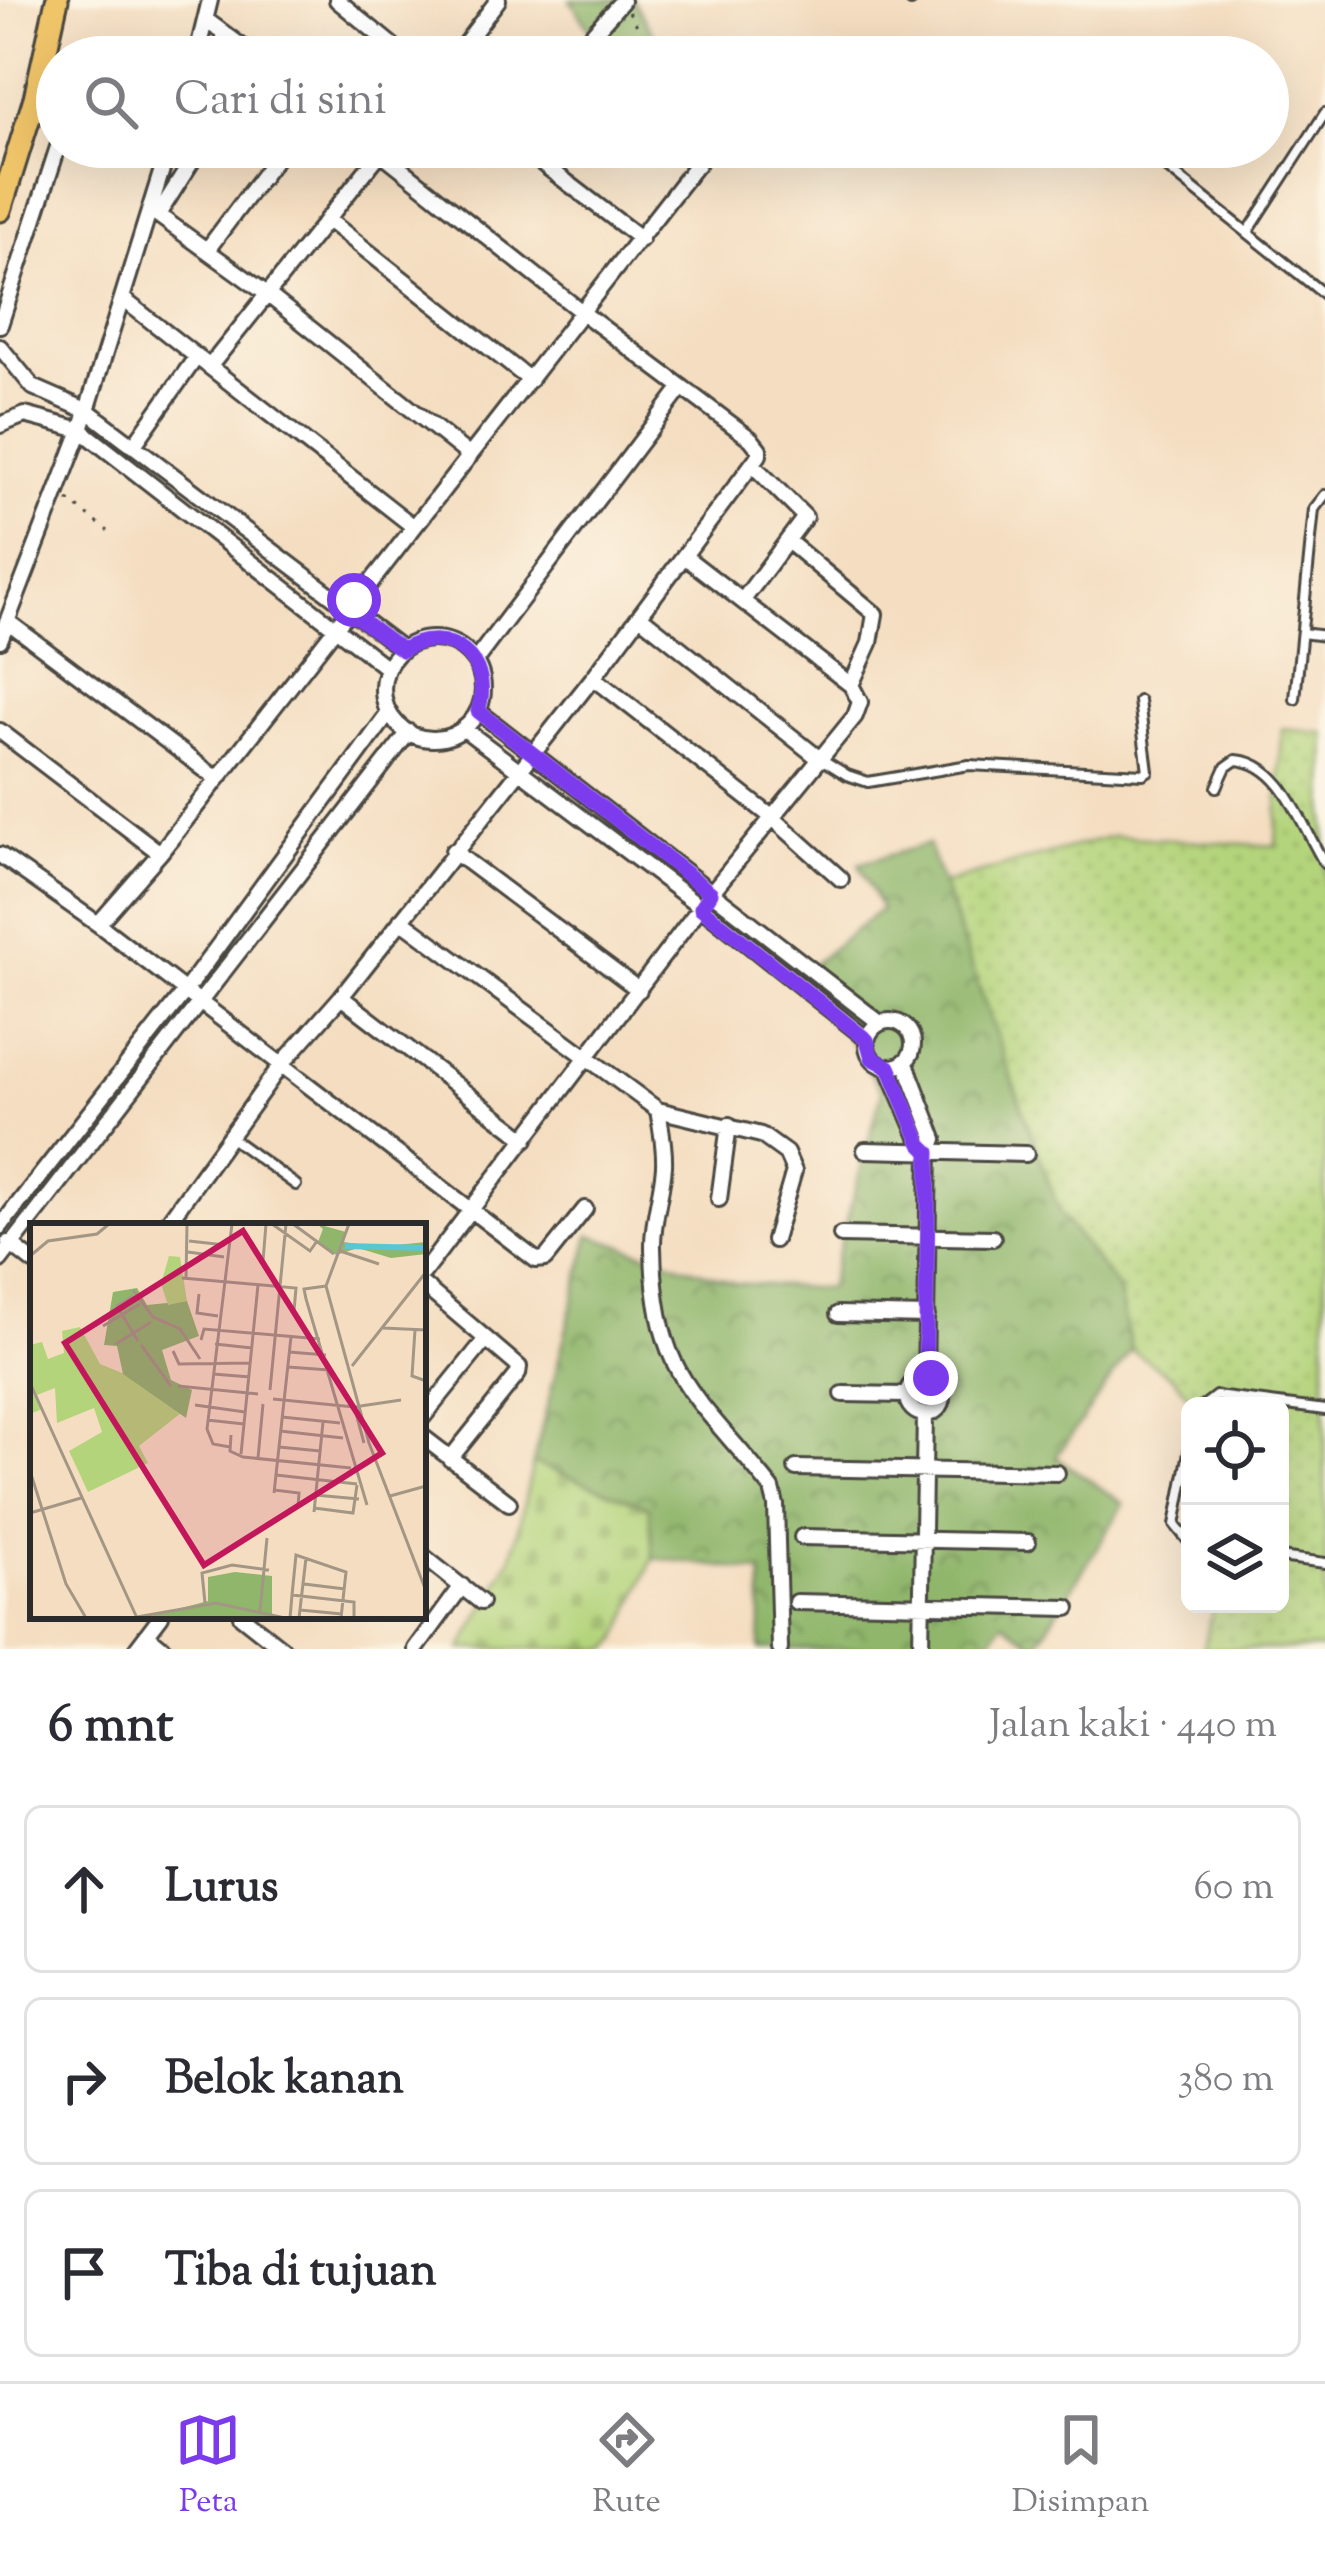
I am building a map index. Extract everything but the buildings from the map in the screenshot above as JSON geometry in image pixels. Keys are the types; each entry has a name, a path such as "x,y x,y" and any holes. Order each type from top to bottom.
{"main road":[{"path":"49,36 57,0"},
{"path":"0,210 36,94"}],"street":[{"path":"202,36 210,0"},
{"path":"337,0 381,36"},
{"path":"470,36 495,1"},
{"path":"591,36 622,1"},
{"path":"206,20 228,36"},
{"path":"0,325 51,168"},
{"path":"0,640 88,411 165,168"},
{"path":"154,212 186,168"},
{"path":"207,250 268,168"},
{"path":"210,366 366,168"},
{"path":"167,1223 281,1065 594,678 759,454 756,444 404,168"},
{"path":"547,168 640,239"},
{"path":"98,924 160,853 695,168"},
{"path":"154,212 267,294 470,456"},
{"path":"327,219 530,380"},
{"path":"123,299 414,527"},
{"path":"0,346 33,387 88,411 402,650"},
{"path":"134,445 197,356"},
{"path":"475,661 682,387"},
{"path":"0,425 26,415 81,430 387,668"},
{"path":"743,600 804,521 802,512 753,465"},
{"path":"789,542 875,614 870,644 851,685"},
{"path":"426,1269 711,893 856,716 860,702 851,685 684,556"},
{"path":"641,617 821,760"},
{"path":"7,621 216,778"},
{"path":"423,640 447,641 475,661 483,686 478,711 464,729 431,739 409,732 389,713 383,691 387,668 402,650 423,640"},
{"path":"594,678 773,818 841,879"},
{"path":"478,711 880,1023 895,1022 911,1035 912,1049 905,1061 889,1067"},
{"path":"0,1260 4,1236 389,713"},
{"path":"464,729 867,1040 872,1058 889,1067 921,1144 929,1152"},
{"path":"0,731 160,853"},
{"path":"4,1236 200,1005 409,732"},
{"path":"453,850 639,990"},
{"path":"0,855 98,924 540,1261 585,1209"},
{"path":"401,920 658,1111 729,1125 775,1143 792,1161 794,1171 774,1240"},
{"path":"340,997 526,1139"},
{"path":"867,1040 880,1023"},
{"path":"905,1061 935,1139 929,1152 925,1378"},
{"path":"658,1111 664,1168 653,1248 664,1338 668,1355 695,1403 772,1489 780,1649"},
{"path":"719,1199 729,1125"},
{"path":"865,1150 1026,1154"},
{"path":"841,1235 993,1238"},
{"path":"4,1236 30,1259"},
{"path":"426,1288 519,1370 450,1459"},
{"path":"838,1314 926,1316"},
{"path":"426,1413 486,1339"},
{"path":"925,1378 940,1385 943,1396 940,1406 925,1414 914,1410 907,1395 915,1381 925,1378"},
{"path":"843,1394 907,1395"},
{"path":"921,1649 925,1414"},
{"path":"426,1439 508,1503"},
{"path":"796,1468 1057,1473"},
{"path":"802,1537 1028,1542"},
{"path":"426,1558 481,1602"},
{"path":"416,1649 462,1586"},
{"path":"796,1602 1068,1608"},
{"path":"136,1649 159,1619"},
{"path":"246,1619 284,1649"},
{"path":"146,1635 164,1649"}],"lane":[{"path":"1248,232 1325,113"},
{"path":"1167,168 1325,295"},
{"path":"1295,700 1313,509 1325,495"},
{"path":"1302,633 1325,636"},
{"path":"821,760 868,782 969,765 1143,774 1148,770 1138,701"},
{"path":"1217,788 1226,767 1236,760 1250,761 1272,773 1325,864"},
{"path":"231,1138 296,1185"},
{"path":"1289,1405 1325,1410"},
{"path":"1181,1494 1175,1525 1181,1532"},
{"path":"1289,1558 1325,1563"}],"path":[{"path":"622,1 643,36"},
{"path":"58,491 108,531"}],"green space":[{"path":"570,0 633,0 654,36 593,36"},
{"path":"1282,729 1325,733 1325,1649 1203,1649 1212,1613 1289,1613 1289,1397 1191,1397 1173,1377 1131,1350 1118,1289 1060,1214 942,884 1113,836 1276,846"},
{"path":"928,844 1060,1214 1118,1289 1131,1350 1056,1457 1124,1504 1036,1646 1003,1622 984,1649 760,1649 762,1572 653,1558 649,1507 533,1463 590,1235 735,1283 828,1289 882,1092 807,969 881,909 859,864"},
{"path":"533,1463 649,1507 653,1558 618,1640 609,1649 462,1649 512,1556"}],"route":[{"path":"354,600 348,610 402,650 435,639 467,652 481,673 478,711 711,893 701,908 867,1040 876,1063 889,1067 921,1144 929,1152 925,1378 931,1378"}]}
